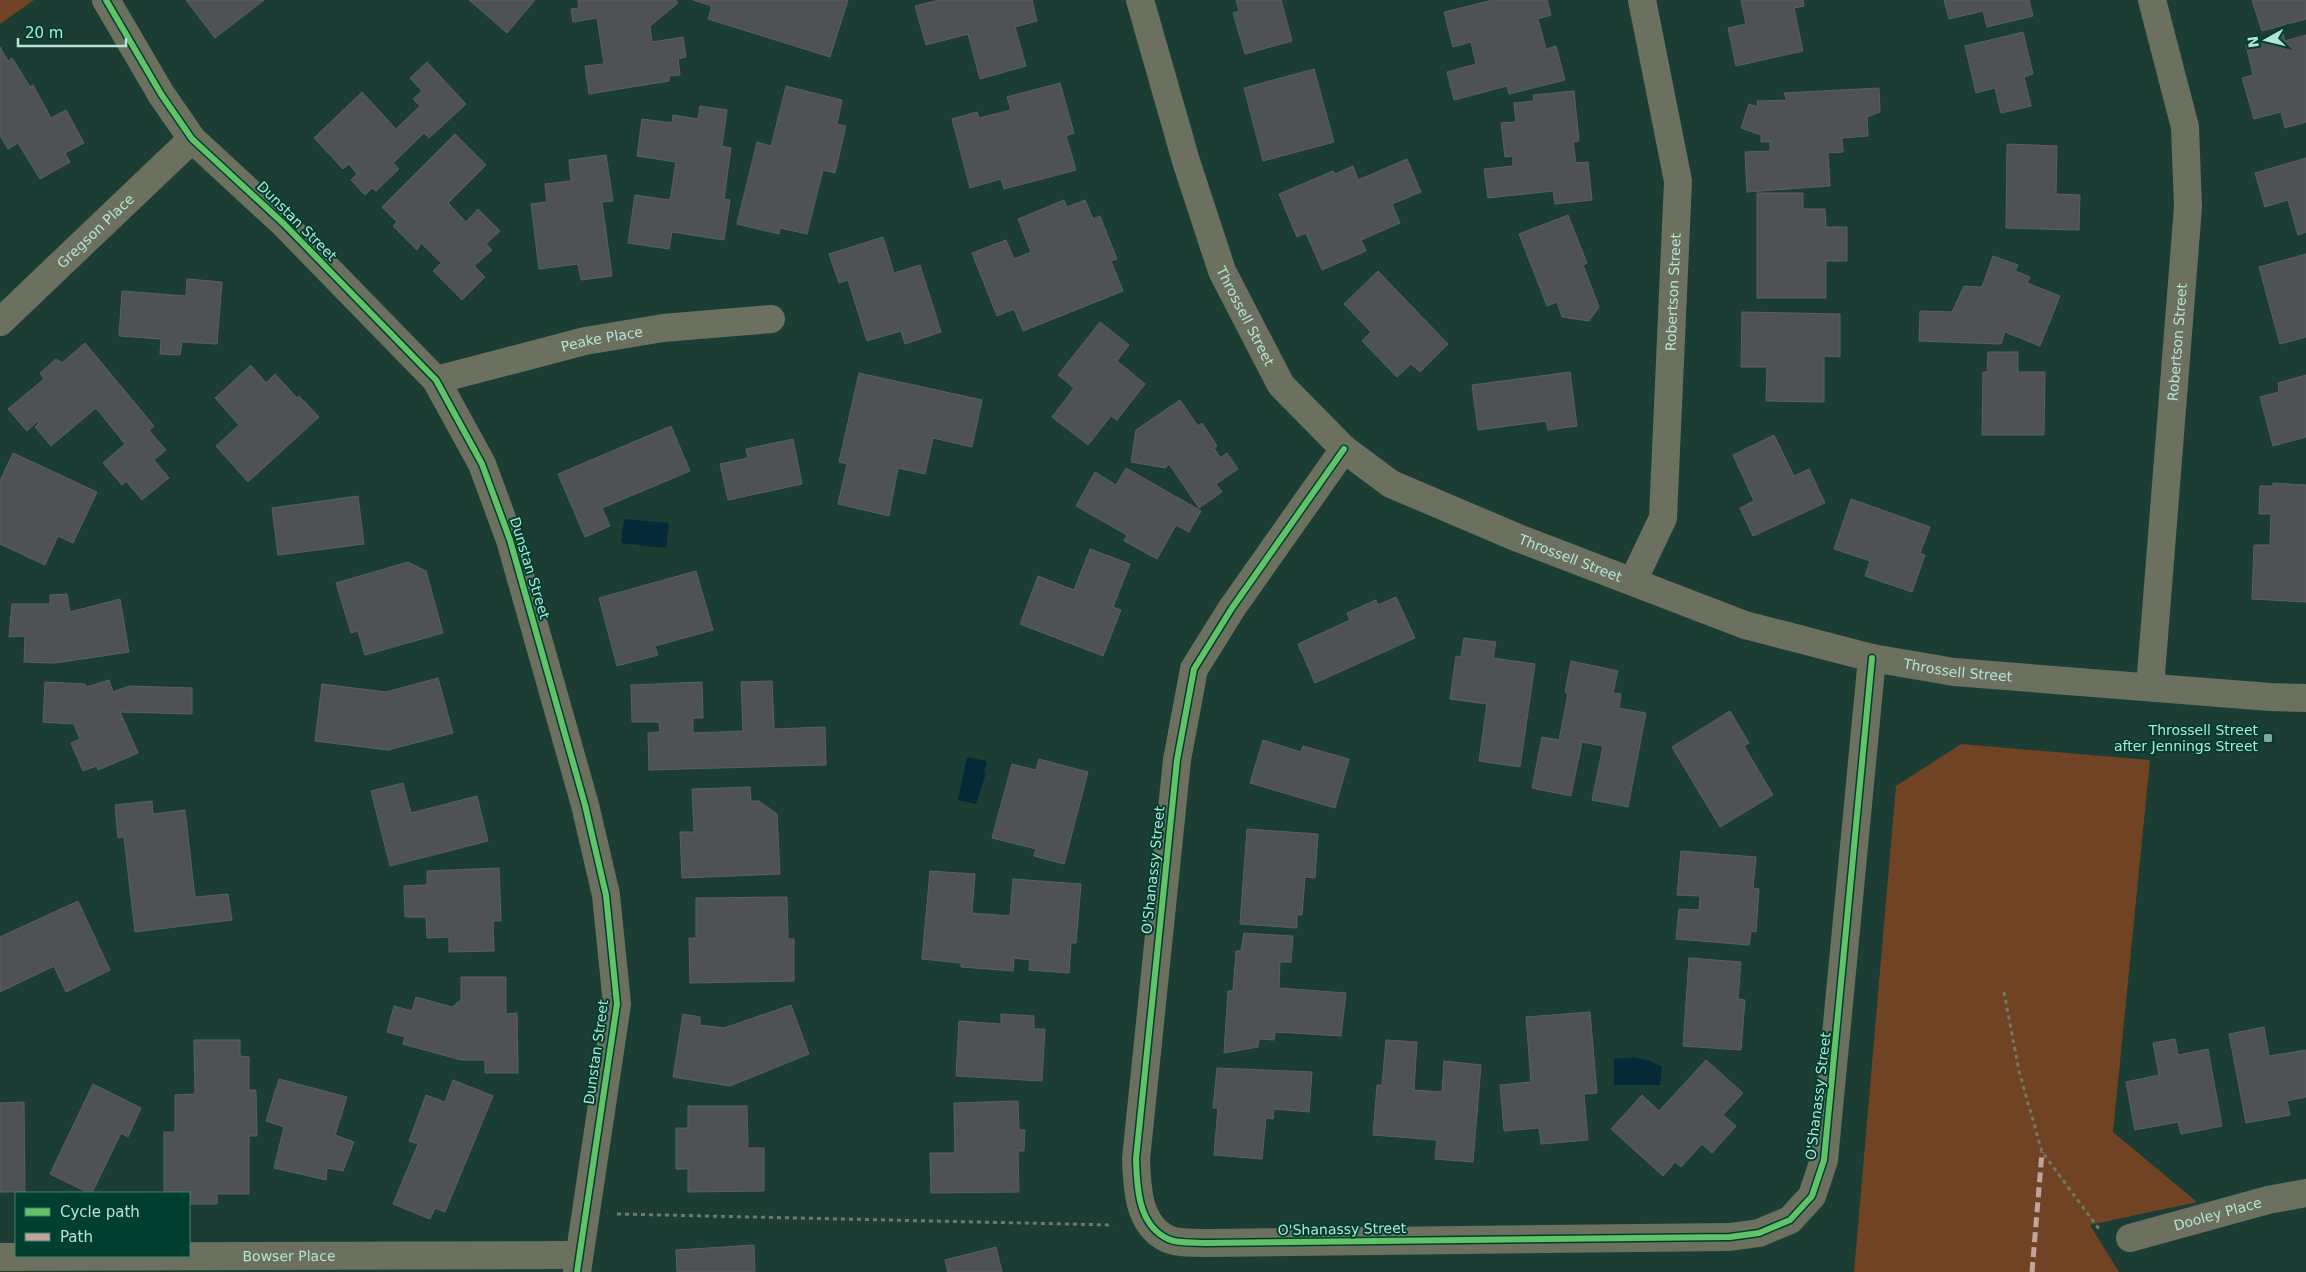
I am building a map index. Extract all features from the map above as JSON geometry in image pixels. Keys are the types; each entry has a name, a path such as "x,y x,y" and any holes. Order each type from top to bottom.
{"street":[{"name":"Dunstan Street","path":"106,0 160,94 192,139 284,224 436,380 482,464 510,540 585,805 606,895 617,1004 577,1263"},
{"name":"Throssell Street","path":"1140,0 1186,161 1222,271 1281,386 1344,449 1391,484 1518,538 1745,625 1872,658 1954,672 2270,697 2306,698"},
{"name":"Robertson Street","path":"1633,581 1664,518 1678,181 1642,0"},
{"name":"Robertson Street","path":"2150,687 2188,207 2185,127 2152,0"},
{"name":"Gregson Place","path":"0,322 192,139"},
{"name":"Peake Place","path":"436,380 586,341 663,328 771,319"},
{"name":"O'Shanassy Street","path":"1344,449 1232,608 1194,669 1177,760 1136,1159 1137,1193 1150,1226 1169,1240 1207,1243 1730,1237 1759,1233 1790,1220 1812,1196 1824,1160 1872,658"},
{"name":"Dooley Place","path":"2130,1238 2268,1200 2306,1193"},
{"name":"Bowser Place","path":"0,1257 577,1263"}],"path":[{"path":"2004,992 2019,1071 2042,1152 2101,1232 2130,1238"},
{"path":"584,1214 1150,1226"}],"shaded area":[{"path":"0,0 34,0 0,24"},
{"path":"1961,744 2150,760 2113,1132 2197,1202 2090,1225 2119,1272 1854,1272 1896,786"}],"water":[{"path":"624,519 669,523 666,548 621,543"},
{"path":"967,757 987,761 984,772 986,773 976,804 958,800"},
{"path":"1634,1057 1650,1061 1662,1067 1660,1085 1614,1085 1614,1059"}],"building":[{"path":"186,0 264,0 215,38"},
{"path":"469,0 535,0 507,33"},
{"path":"578,0 675,0 678,3 650,26 652,42 683,37 686,57 678,59 680,75 669,76 669,81 589,94 585,66 604,64 597,18 573,22 571,9 579,8"},
{"path":"693,0 848,0 830,57 708,19 712,6"},
{"path":"939,0 1032,0 1037,21 1015,27 1026,66 980,79 968,34 926,45 915,6"},
{"path":"1236,0 1281,0 1292,41 1245,54 1233,13 1239,11"},
{"path":"1493,0 1547,0 1551,15 1538,19 1546,49 1556,46 1565,80 1509,94 1507,86 1454,100 1447,72 1476,64 1471,42 1453,47 1444,12"},
{"path":"1741,0 1803,0 1804,6 1794,8 1803,51 1736,66 1728,28 1746,24"},
{"path":"1944,0 2029,0 2033,16 1987,27 1983,11 1949,19"},
{"path":"2252,0 2306,0 2306,19 2262,31"},
{"path":"2023,32 2033,74 2024,77 2031,106 2001,113 1995,88 1976,93 1965,46"},
{"path":"2283,34 2285,41 2306,35 2306,122 2285,128 2281,112 2254,119 2242,78 2253,75 2246,45"},
{"path":"0,47 8,61 12,58 30,87 33,85 51,118 66,110 84,143 65,153 70,162 40,179 18,143 8,149 0,135"},
{"path":"427,62 466,104 429,138 424,133 393,163 399,169 376,191 372,188 365,195 351,180 357,174 349,164 343,169 314,138 362,92 396,129 420,106 413,99 422,91 410,78"},
{"path":"1314,69 1334,142 1263,161 1244,88"},
{"path":"1060,83 1074,133 1066,136 1076,170 1004,189 1001,179 970,188 952,119 977,112 979,118 1011,110 1007,97"},
{"path":"786,86 842,100 837,124 846,126 835,173 823,170 807,234 780,228 779,234 737,224 757,142 771,146"},
{"path":"1879,88 1880,112 1867,117 1868,136 1842,138 1843,152 1828,153 1830,186 1747,192 1745,152 1770,151 1770,142 1761,142 1761,135 1741,128 1749,104 1758,107 1757,101 1787,100 1784,93"},
{"path":"1574,91 1579,141 1573,142 1576,163 1588,162 1592,200 1555,204 1553,191 1488,198 1484,169 1513,166 1513,156 1505,157 1501,123 1516,122 1514,103 1534,101 1533,95"},
{"path":"700,106 727,110 722,146 731,148 724,199 730,200 724,240 672,232 669,249 628,243 635,195 670,200 676,162 637,156 642,119 672,123 673,115 698,119"},
{"path":"455,134 486,165 448,203 466,222 478,209 500,231 486,244 492,250 474,266 485,277 462,300 433,271 441,263 421,243 417,250 393,226 397,222 382,207"},
{"path":"2007,144 2057,146 2056,194 2080,195 2079,230 2006,228"},
{"path":"606,155 613,201 602,202 612,276 581,280 578,264 539,269 531,204 547,202 545,184 571,181 569,160"},
{"path":"2306,158 2306,232 2298,235 2288,200 2265,207 2255,173"},
{"path":"1407,159 1421,192 1392,204 1400,223 1361,240 1366,251 1322,270 1306,233 1297,237 1279,194 1333,171 1335,174 1353,166 1358,180"},
{"path":"1757,193 1803,193 1803,209 1825,209 1826,227 1847,227 1847,261 1826,261 1826,298 1757,298"},
{"path":"1064,200 1067,207 1085,200 1093,219 1100,216 1117,259 1111,261 1123,291 1023,331 1014,309 997,316 972,253 1006,240 1014,259 1031,252 1018,219"},
{"path":"1568,215 1587,263 1583,265 1599,307 1589,321 1562,317 1557,302 1547,306 1519,234"},
{"path":"883,237 894,273 920,265 941,332 905,344 901,331 867,341 848,280 839,283 829,254"},
{"path":"2306,254 2306,337 2280,344 2259,267"},
{"path":"1993,256 2018,265 2015,271 2030,277 2027,283 2060,296 2040,346 2005,332 2001,344 1919,341 1920,311 1952,312 1964,286 1982,287"},
{"path":"1378,271 1448,344 1420,372 1411,364 1397,377 1362,341 1371,332 1344,304"},
{"path":"187,279 222,282 217,344 182,342 180,355 160,354 161,339 119,336 122,291 186,296"},
{"path":"1742,312 1840,314 1840,357 1824,356 1824,402 1766,401 1767,367 1741,367"},
{"path":"1100,322 1129,345 1117,361 1145,384 1117,420 1111,416 1088,445 1052,417 1074,388 1058,375"},
{"path":"85,343 154,426 149,430 166,450 154,460 169,478 142,500 126,481 122,485 103,463 125,444 96,408 51,446 35,427 39,423 38,421 27,431 8,409 44,379 40,373 56,359 62,363"},
{"path":"1988,352 2018,352 2018,372 2045,372 2044,435 1982,435 1983,372 1987,372"},
{"path":"251,365 266,383 275,374 297,398 299,396 319,417 248,482 216,446 239,425 215,398"},
{"path":"1570,372 1577,426 1548,430 1546,421 1478,430 1472,385"},
{"path":"859,373 982,400 972,447 933,438 925,474 898,468 889,516 838,504 847,464 839,462"},
{"path":"2306,375 2306,437 2273,446 2260,397 2279,392 2278,383"},
{"path":"1180,400 1198,426 1202,423 1217,446 1214,448 1220,458 1227,453 1238,469 1216,484 1222,492 1199,508 1169,464 1165,468 1131,462 1136,430"},
{"path":"671,426 690,471 602,508 610,526 585,537 558,474"},
{"path":"1774,435 1794,476 1809,469 1825,503 1753,536 1740,508 1754,501 1733,455"},
{"path":"793,439 802,484 728,500 720,464 748,458 746,449"},
{"path":"13,453 97,492 73,543 58,536 45,565 0,544 0,481"},
{"path":"1126,468 1201,511 1189,532 1176,525 1157,559 1124,541 1127,535 1076,506 1095,472 1116,485"},
{"path":"2273,483 2306,485 2306,602 2252,599 2254,545 2270,545 2271,514 2259,514 2260,486 2273,486"},
{"path":"358,496 364,544 278,555 272,508"},
{"path":"1851,499 1930,527 1920,553 1925,555 1912,592 1865,576 1870,561 1834,549"},
{"path":"1090,549 1130,564 1113,607 1121,610 1103,656 1020,624 1038,576 1074,590"},
{"path":"408,562 426,571 443,633 365,655 358,631 351,633 336,583"},
{"path":"696,571 713,630 655,646 658,655 617,666 599,598"},
{"path":"67,594 70,612 120,599 129,652 55,663 24,662 25,636 9,637 12,604 50,604 50,595"},
{"path":"1396,597 1415,638 1315,683 1298,644 1350,620 1347,613 1376,600 1378,605"},
{"path":"1464,638 1496,642 1493,658 1535,664 1520,767 1479,761 1487,704 1450,699 1456,656 1461,657"},
{"path":"1571,661 1618,671 1613,693 1621,694 1619,708 1646,713 1628,807 1592,800 1603,746 1582,742 1571,796 1532,788 1542,737 1559,740 1568,694 1565,692"},
{"path":"438,678 453,733 388,750 315,741 322,684 386,692"},
{"path":"109,680 113,692 129,686 192,688 192,714 120,712 138,753 98,770 97,766 83,771 71,743 80,739 74,724 43,722 45,682 85,684 87,687"},
{"path":"772,681 774,729 825,727 826,765 649,770 648,733 660,732 659,722 632,722 631,685 702,682 703,718 693,718 693,733 743,731 741,682"},
{"path":"1730,711 1749,743 1744,746 1773,795 1720,827 1672,747"},
{"path":"1263,740 1301,752 1303,746 1349,759 1335,808 1250,783"},
{"path":"1039,759 1088,772 1064,864 1034,856 1036,849 992,838 1012,764 1036,770"},
{"path":"403,783 411,813 477,796 488,841 390,866 371,791"},
{"path":"750,787 751,801 759,801 777,814 780,874 682,878 680,832 694,832 692,789"},
{"path":"152,801 153,814 185,810 195,897 228,894 232,920 135,932 124,837 118,838 115,805"},
{"path":"1247,829 1318,834 1315,878 1305,877 1302,915 1297,915 1297,928 1240,924"},
{"path":"1681,851 1756,857 1753,888 1759,889 1756,932 1751,931 1749,945 1676,939 1679,909 1699,910 1700,896 1677,895"},
{"path":"499,868 501,921 493,921 494,951 449,952 449,937 427,938 426,917 405,917 404,886 427,885 427,871"},
{"path":"930,871 975,874 972,913 1010,916 1013,879 1081,884 1076,943 1071,943 1069,973 1029,970 1030,960 1014,958 1013,971 961,967 961,963 922,959"},
{"path":"787,897 788,939 794,939 794,981 690,983 689,938 696,938 696,898"},
{"path":"78,901 110,970 66,992 54,966 0,992 0,937"},
{"path":"1244,933 1293,936 1291,962 1280,962 1279,988 1346,993 1341,1036 1275,1032 1274,1040 1259,1039 1258,1047 1224,1053 1228,991 1233,991 1236,951 1241,951"},
{"path":"1689,958 1741,962 1738,999 1745,1000 1741,1050 1683,1046"},
{"path":"461,977 506,977 506,1014 517,1013 518,1073 485,1073 485,1060 461,1060 403,1044 405,1037 387,1032 394,1006 412,1011 416,997 452,1007 461,1000"},
{"path":"791,1005 809,1054 730,1086 673,1077 683,1014 700,1017 700,1025 724,1028"},
{"path":"1590,1012 1597,1093 1584,1094 1588,1140 1541,1144 1539,1128 1504,1131 1500,1085 1531,1082 1526,1017"},
{"path":"1001,1014 1034,1016 1034,1029 1045,1029 1042,1081 956,1076 959,1021 1001,1024"},
{"path":"2264,1027 2269,1056 2306,1050 2306,1097 2287,1101 2290,1115 2246,1123 2229,1034"},
{"path":"2175,1039 2178,1055 2208,1049 2222,1126 2181,1134 2178,1122 2135,1130 2126,1082 2159,1075 2153,1043"},
{"path":"194,1040 240,1040 240,1056 249,1057 249,1090 256,1090 257,1136 249,1136 249,1194 217,1194 217,1204 190,1204 190,1192 164,1192 164,1132 175,1132 175,1095 195,1094"},
{"path":"1386,1040 1417,1042 1414,1090 1442,1092 1444,1061 1481,1065 1473,1162 1435,1159 1437,1140 1373,1135 1377,1085 1382,1085"},
{"path":"1706,1060 1743,1093 1723,1115 1736,1126 1712,1153 1702,1144 1681,1167 1675,1162 1663,1176 1611,1129 1642,1095 1659,1111"},
{"path":"1217,1068 1312,1072 1309,1112 1274,1109 1273,1119 1266,1118 1262,1159 1214,1155 1218,1108 1213,1108"},
{"path":"279,1079 347,1097 335,1135 354,1142 343,1171 327,1168 326,1180 274,1168 284,1127 266,1121"},
{"path":"453,1080 493,1096 445,1212 435,1208 430,1219 393,1204 418,1144 409,1141 426,1095 445,1102"},
{"path":"93,1084 141,1108 128,1137 121,1133 92,1192 87,1192 50,1174"},
{"path":"1018,1101 1019,1130 1025,1130 1024,1151 1018,1151 1019,1192 931,1193 930,1153 955,1153 954,1103"},
{"path":"24,1102 25,1192 0,1192 0,1103"},
{"path":"688,1106 747,1106 748,1148 764,1148 764,1191 688,1192 688,1169 676,1169 676,1128 688,1128"},
{"path":"754,1245 755,1272 677,1272 676,1250"},
{"path":"996,1247 1002,1272 948,1272 945,1260"}],"marked path":[{"path":"2032,1272 2042,1152"}],"cycle path":[{"path":"106,0 161,94 192,139 284,224 436,380 482,464 510,540 585,805 606,895 617,1004 577,1272"},
{"path":"1344,449 1232,608 1194,669 1177,760 1136,1159 1137,1182 1141,1205 1145,1215 1150,1225 1158,1233 1172,1241 1207,1243 1730,1237 1759,1233 1790,1220 1812,1196 1824,1160 1872,658"}],"place":[{"name":"Throssell Street after Jennings Street","path":"2268,738"}]}
